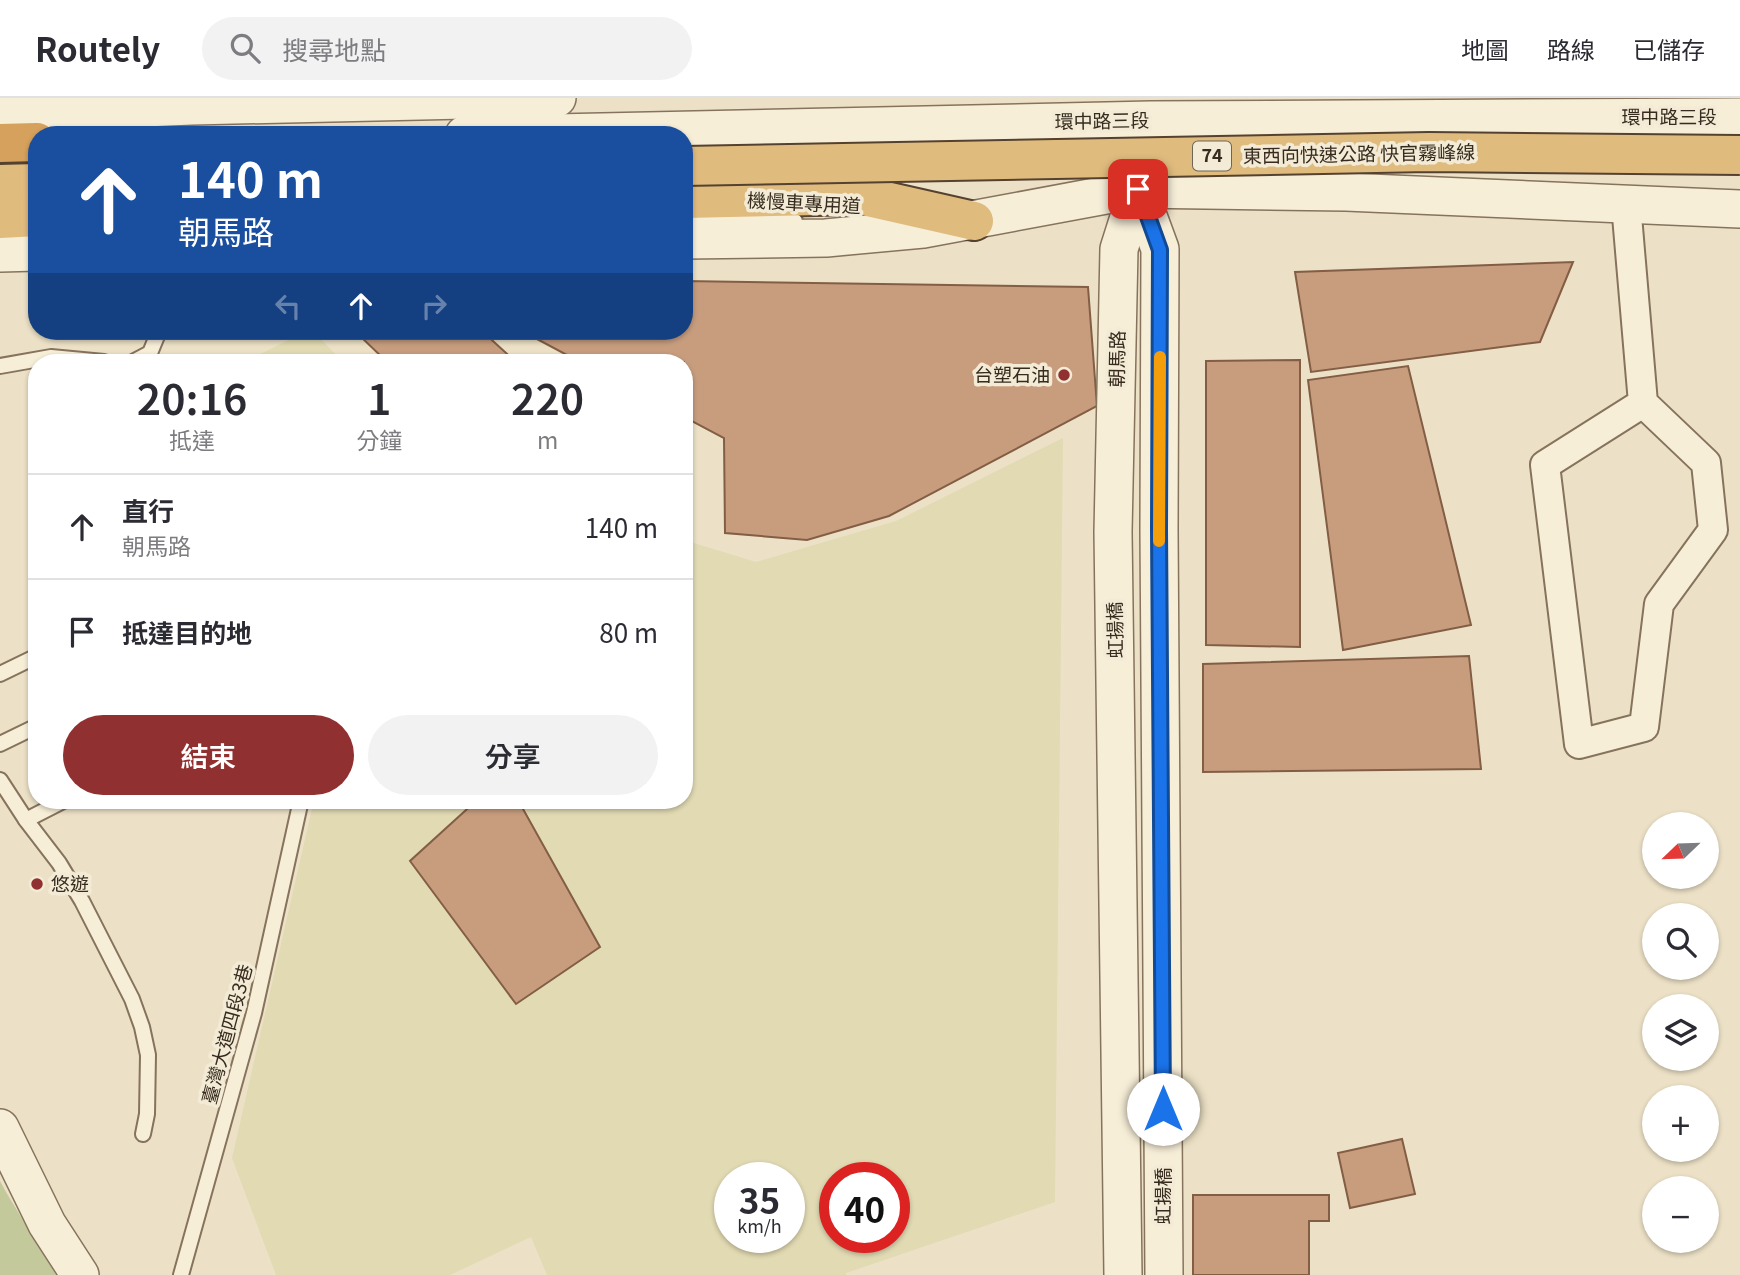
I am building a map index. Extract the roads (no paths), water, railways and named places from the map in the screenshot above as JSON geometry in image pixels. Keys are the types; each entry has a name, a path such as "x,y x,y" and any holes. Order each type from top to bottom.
{"highway":[{"path":"0,143 28,142"},
{"name":"東西向快速公路 快官霧峰線","path":"693,166 1429,152 1740,155"},
{"path":"0,184 28,183"},
{"path":"693,200 848,209 974,221"},
{"path":"0,219 28,217"}],"street":[{"path":"0,114 192,113 557,98"},
{"name":"環中路三段","path":"693,126 1153,109 1740,117"},
{"name":"朝馬路","path":"1113,532 1119,248 1138,189 1153,109"},
{"path":"693,240 826,238 923,229 1138,189 1346,192 1740,209"},
{"name":"虹揚橋","path":"1138,189 1160,250 1164,1275"},
{"path":"1626,204 1643,403 1706,463 1713,530 1659,604 1644,727 1579,744 1545,465 1643,403"},
{"path":"0,253 28,252"},
{"name":"虹揚橋","path":"1113,532 1123,1275"},
{"path":"0,1128 47,1224 80,1275"}],"lane":[{"name":"機慢車專用道","path":"848,209 923,229"},
{"name":"機慢車專用道","path":"693,218 809,221"},
{"path":"0,239 28,238"},
{"path":"0,366 28,363"},
{"path":"0,674 28,660"},
{"path":"0,744 28,730"},
{"path":"0,780 59,863 82,901 111,955 139,1018 148,1055 143,1134"},
{"path":"26,820 47,809"},
{"name":"臺灣大道四段3巷","path":"181,1275 254,1013 299,809"}],"place":[{"name":"台塑石油","path":"1064,375"},
{"name":"悠遊","path":"37,884"}]}
